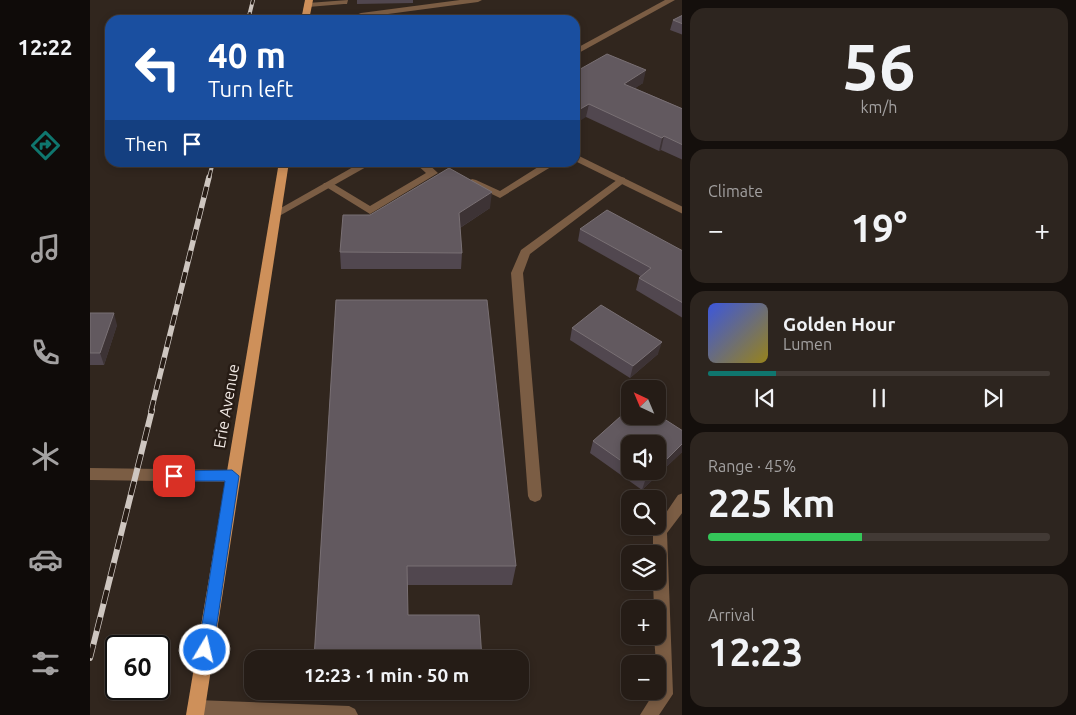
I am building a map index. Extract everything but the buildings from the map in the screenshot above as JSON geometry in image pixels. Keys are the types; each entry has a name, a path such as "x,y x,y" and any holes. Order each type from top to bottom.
{"main road":[{"path":"307,15 308,2"},
{"name":"Erie Avenue","path":"196,712 232,476 283,167"}],"street":[{"path":"361,15 478,0"},
{"path":"580,49 671,0"},
{"path":"308,2 344,1 346,15"},
{"path":"580,160 682,211"},
{"path":"276,213 361,167"},
{"path":"328,185 370,211 438,174 427,167"},
{"path":"461,178 500,195 546,167"},
{"path":"535,496 517,273 525,252 621,180"},
{"path":"90,474 232,476"},
{"path":"649,715 664,694 660,532 682,499"},
{"path":"196,712 349,715"}],"railway":[{"path":"249,15 253,0"},
{"path":"209,178 212,167"},
{"path":"151,411 209,177"},
{"path":"90,658 152,410"}],"route":[{"path":"174,476 232,476 205,650"}]}
